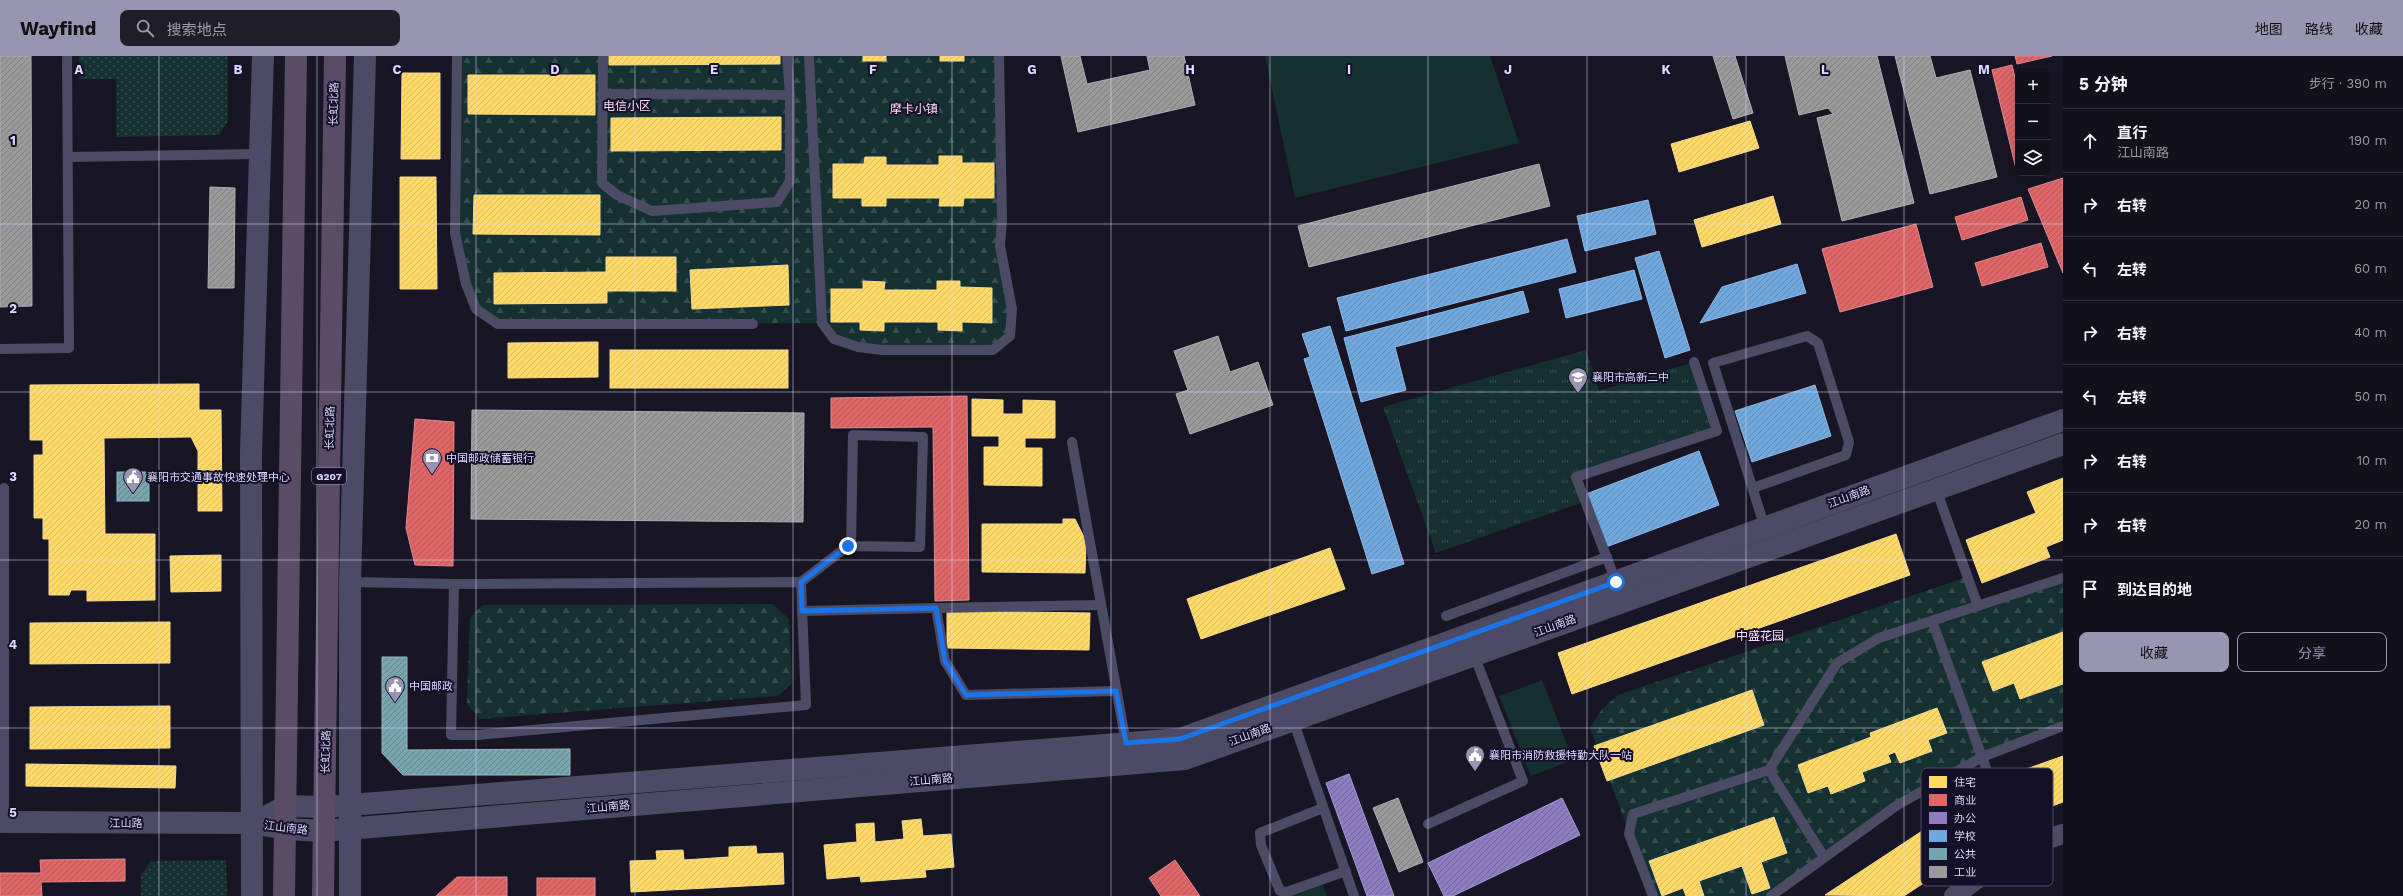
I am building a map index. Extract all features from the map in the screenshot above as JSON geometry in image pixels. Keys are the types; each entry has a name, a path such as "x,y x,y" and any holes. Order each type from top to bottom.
{"highway":[{"path":"284,896 296,56"},
{"name":"长虹北路","path":"323,896 335,56"}],"street":[{"path":"252,896 251,453 263,56"},
{"path":"350,896 350,582 365,56"},
{"name":"江山南路","path":"252,823 286,806 325,807 1180,739 2063,420"},
{"name":"江山南路","path":"252,823 286,829 323,831 1185,759 2063,444"},
{"name":"江山路","path":"2,822 252,823"},
{"path":"2053,837 2063,834"},
{"path":"1954,896 1967,886"}],"lane":[{"path":"0,349 68,348 67,56"},
{"path":"458,56 455,233 466,284 476,309 498,324 753,324"},
{"path":"603,56 602,183 617,195 652,211 777,202 790,181 790,95 786,56"},
{"path":"809,56 822,323 834,339 852,345 898,350 993,350 1010,336 1012,309 1000,246 1002,219 999,56"},
{"path":"602,94 790,95"},
{"path":"68,157 260,154"},
{"path":"1753,488 1846,455 1849,442 1818,344 1807,336 1713,363 1765,528"},
{"path":"1616,582 1576,477 1717,431 1694,362"},
{"path":"350,582 454,584 801,582 851,546 920,547 923,437 853,435 851,546"},
{"path":"1072,442 1126,743"},
{"path":"2,822 2,503 4,488"},
{"path":"1936,489 1978,606"},
{"path":"1446,616 1607,557"},
{"path":"1653,896 1629,834 1633,814 1769,770 1837,663 1879,638 2063,578"},
{"path":"454,584 451,735 477,736 806,705 801,582"},
{"path":"802,611 1101,605"},
{"path":"936,608 945,661 966,695 1116,691"},
{"path":"1932,621 1986,768"},
{"path":"1428,824 1523,781 1474,655"},
{"path":"1293,720 1354,896"},
{"path":"1963,768 1982,757 2063,726"},
{"path":"1769,770 1824,857"},
{"path":"1771,896 1896,806 1921,792"},
{"path":"1323,808 1260,833 1261,845 1280,891 1287,892 1346,871"}],"green space":[{"path":"79,56 228,56 228,121 219,135 116,137 116,79 79,79"},
{"path":"457,56 999,56 1000,246 1012,309 1010,336 993,350 882,350 834,339 821,323 498,324 476,309 455,233"},
{"path":"1265,56 1490,56 1519,143 1295,198"},
{"path":"1586,350 1599,391 1694,362 1717,431 1577,477 1586,501 1436,553 1383,407"},
{"path":"1967,577 1977,606 2063,578 2063,726 1982,757 1963,768 1921,768 1921,792 1896,806 1771,896 1653,896 1590,728 1602,709 1618,695"},
{"path":"773,604 789,619 792,683 778,696 480,719 467,704 470,618 482,605"},
{"path":"1542,680 1573,760 1531,776 1499,696"},
{"path":"226,860 227,896 141,896 141,875 151,861"},
{"path":"1323,885 1327,896 1286,896"}],"building: 住宅":[{"path":"609,56 780,56 780,64 609,65"},
{"path":"863,56 886,56 886,61 863,61"},
{"path":"940,56 964,56 964,61 940,61"},
{"path":"402,73 440,73 440,159 401,159"},
{"path":"468,75 595,75 595,115 468,114"},
{"path":"781,117 781,150 611,151 611,118"},
{"path":"1750,121 1759,148 1679,172 1671,144"},
{"path":"939,156 962,156 962,163 994,163 994,198 964,198 963,206 939,206 940,198 886,198 886,206 862,206 862,198 833,198 833,164 864,164 865,157 886,157 886,165 939,165"},
{"path":"400,177 436,177 437,289 400,289"},
{"path":"474,195 600,195 600,235 473,234"},
{"path":"1773,196 1781,224 1702,247 1694,220"},
{"path":"606,257 676,257 676,291 607,291 607,303 494,304 494,273 606,272"},
{"path":"788,265 789,305 692,309 690,270"},
{"path":"863,281 885,282 884,290 937,290 937,281 960,281 960,287 992,288 992,323 962,322 962,331 938,330 938,322 884,322 884,331 860,330 860,322 831,322 831,289 863,289"},
{"path":"598,342 598,377 508,378 508,343"},
{"path":"610,350 788,350 788,388 610,388"},
{"path":"199,384 199,410 221,410 222,511 198,511 198,451 191,437 104,438 105,534 155,534 155,600 87,601 87,590 71,590 69,595 49,595 49,539 43,539 43,518 34,518 34,455 43,455 43,440 30,440 30,385"},
{"path":"972,399 1003,400 1003,414 1023,414 1023,400 1055,401 1055,438 1025,438 1025,448 1042,448 1042,486 984,485 984,447 999,447 999,436 972,436"},
{"path":"2063,478 2063,540 2046,547 2050,557 1982,583 1966,540 2036,513 2027,492"},
{"path":"1063,519 1075,519 1086,541 1085,573 982,572 982,524 1063,524"},
{"path":"1896,534 1910,575 1572,694 1558,653"},
{"path":"1330,548 1345,589 1201,639 1187,599"},
{"path":"221,555 221,591 171,592 170,556"},
{"path":"947,611 1090,613 1089,650 947,648"},
{"path":"170,622 170,663 30,664 30,623"},
{"path":"2063,632 2063,684 2020,699 2014,683 1993,691 1982,662"},
{"path":"1752,690 1764,725 1607,781 1594,746"},
{"path":"170,706 170,748 30,749 30,707"},
{"path":"1937,708 1947,733 1928,740 1932,751 1900,763 1895,752 1888,755 1891,762 1862,772 1865,781 1831,794 1828,786 1808,793 1798,765 1871,737 1870,733"},
{"path":"2063,756 2063,802 2053,806 2053,768 2029,768"},
{"path":"26,764 176,766 175,788 26,786"},
{"path":"1774,817 1787,853 1761,862 1770,888 1752,894 1742,866 1699,881 1704,896 1686,896 1683,888 1662,896 1649,861"},
{"path":"921,819 923,836 951,834 954,867 925,870 926,877 861,882 860,876 827,879 824,845 857,842 856,824 874,823 875,842 904,839 902,821"},
{"path":"1921,832 1921,885 1904,896 1825,895"},
{"path":"756,846 757,854 783,853 784,884 631,892 630,861 657,860 656,851 683,850 684,860 729,857 729,847"}],"building: 商业":[{"path":"2015,56 2052,56 2017,64"},
{"path":"2012,65 2015,78 2015,165 1992,70"},
{"path":"2063,178 2063,273 2028,189"},
{"path":"2021,197 2028,220 1962,240 1955,217"},
{"path":"1916,224 1933,287 1840,312 1822,249"},
{"path":"2041,243 2048,267 1982,286 1975,263"},
{"path":"967,396 969,600 935,601 933,427 831,428 831,398"},
{"name":"中国邮政储蓄银行","path":"415,419 454,422 453,566 415,565 406,528"},
{"path":"125,859 125,881 41,882 42,896 0,896 0,873 41,873 40,860"},
{"path":"1175,860 1200,896 1161,896 1149,878"},
{"path":"457,877 507,877 507,896 436,896"},
{"path":"537,878 595,878 595,896 537,896"}],"building: 办公":[{"path":"1349,774 1394,896 1367,896 1326,783"},
{"path":"1562,798 1580,835 1453,896 1444,896 1428,863"}],"building: 学校":[{"path":"1648,200 1656,234 1585,251 1577,216"},
{"path":"1567,239 1576,272 1346,331 1337,298"},
{"path":"1659,251 1690,350 1665,358 1635,258"},
{"path":"1797,264 1806,293 1700,323 1722,287"},
{"path":"1634,270 1642,299 1566,318 1559,289"},
{"path":"1523,291 1529,312 1395,347 1406,390 1361,402 1344,338"},
{"path":"1330,326 1404,564 1372,574 1304,359 1310,357 1302,334"},
{"path":"1815,385 1831,436 1752,462 1735,411"},
{"path":"1699,451 1719,505 1606,547 1586,494"}],"building: 公共":[{"path":"117,472 149,472 149,501 117,501"},
{"name":"中国邮政","path":"382,657 407,657 407,750 570,749 570,775 403,775 382,753"}],"building: 工业":[{"path":"0,56 31,56 32,306 0,307"},
{"path":"1061,56 1080,56 1087,84 1150,70 1147,56 1184,56 1195,105 1078,132"},
{"path":"1713,56 1735,56 1753,113 1733,119"},
{"path":"1785,56 1877,56 1914,203 1842,221 1817,118 1833,114 1828,108 1799,115"},
{"path":"1895,56 1930,56 1936,78 1970,70 1997,177 1930,194"},
{"path":"1539,164 1550,206 1309,267 1298,226"},
{"path":"210,187 235,188 234,288 208,288"},
{"path":"1218,336 1230,372 1258,362 1273,405 1190,434 1176,394 1188,390 1174,351"},
{"path":"472,410 804,413 803,522 471,519"},
{"path":"1398,798 1423,862 1399,872 1373,808"}],"place":[{"name":"襄阳市高新二中","path":"1578,394"},
{"name":"中国邮政储蓄银行","path":"432,475"},
{"name":"襄阳市交通事故快速处理中心","path":"133,494"},
{"name":"中国邮政","path":"395,703"},
{"name":"襄阳市消防救援特勤大队一站","path":"1475,772"}],"district":[{"name":"电信小区","path":"627,106"},
{"name":"摩卡小镇","path":"914,109"},
{"name":"中盛花园","path":"1760,636"}],"route":[{"path":"848,546 801,582 802,611 936,608 938,630 945,661 966,695 1116,691 1126,743 1180,739 1616,582"}]}
